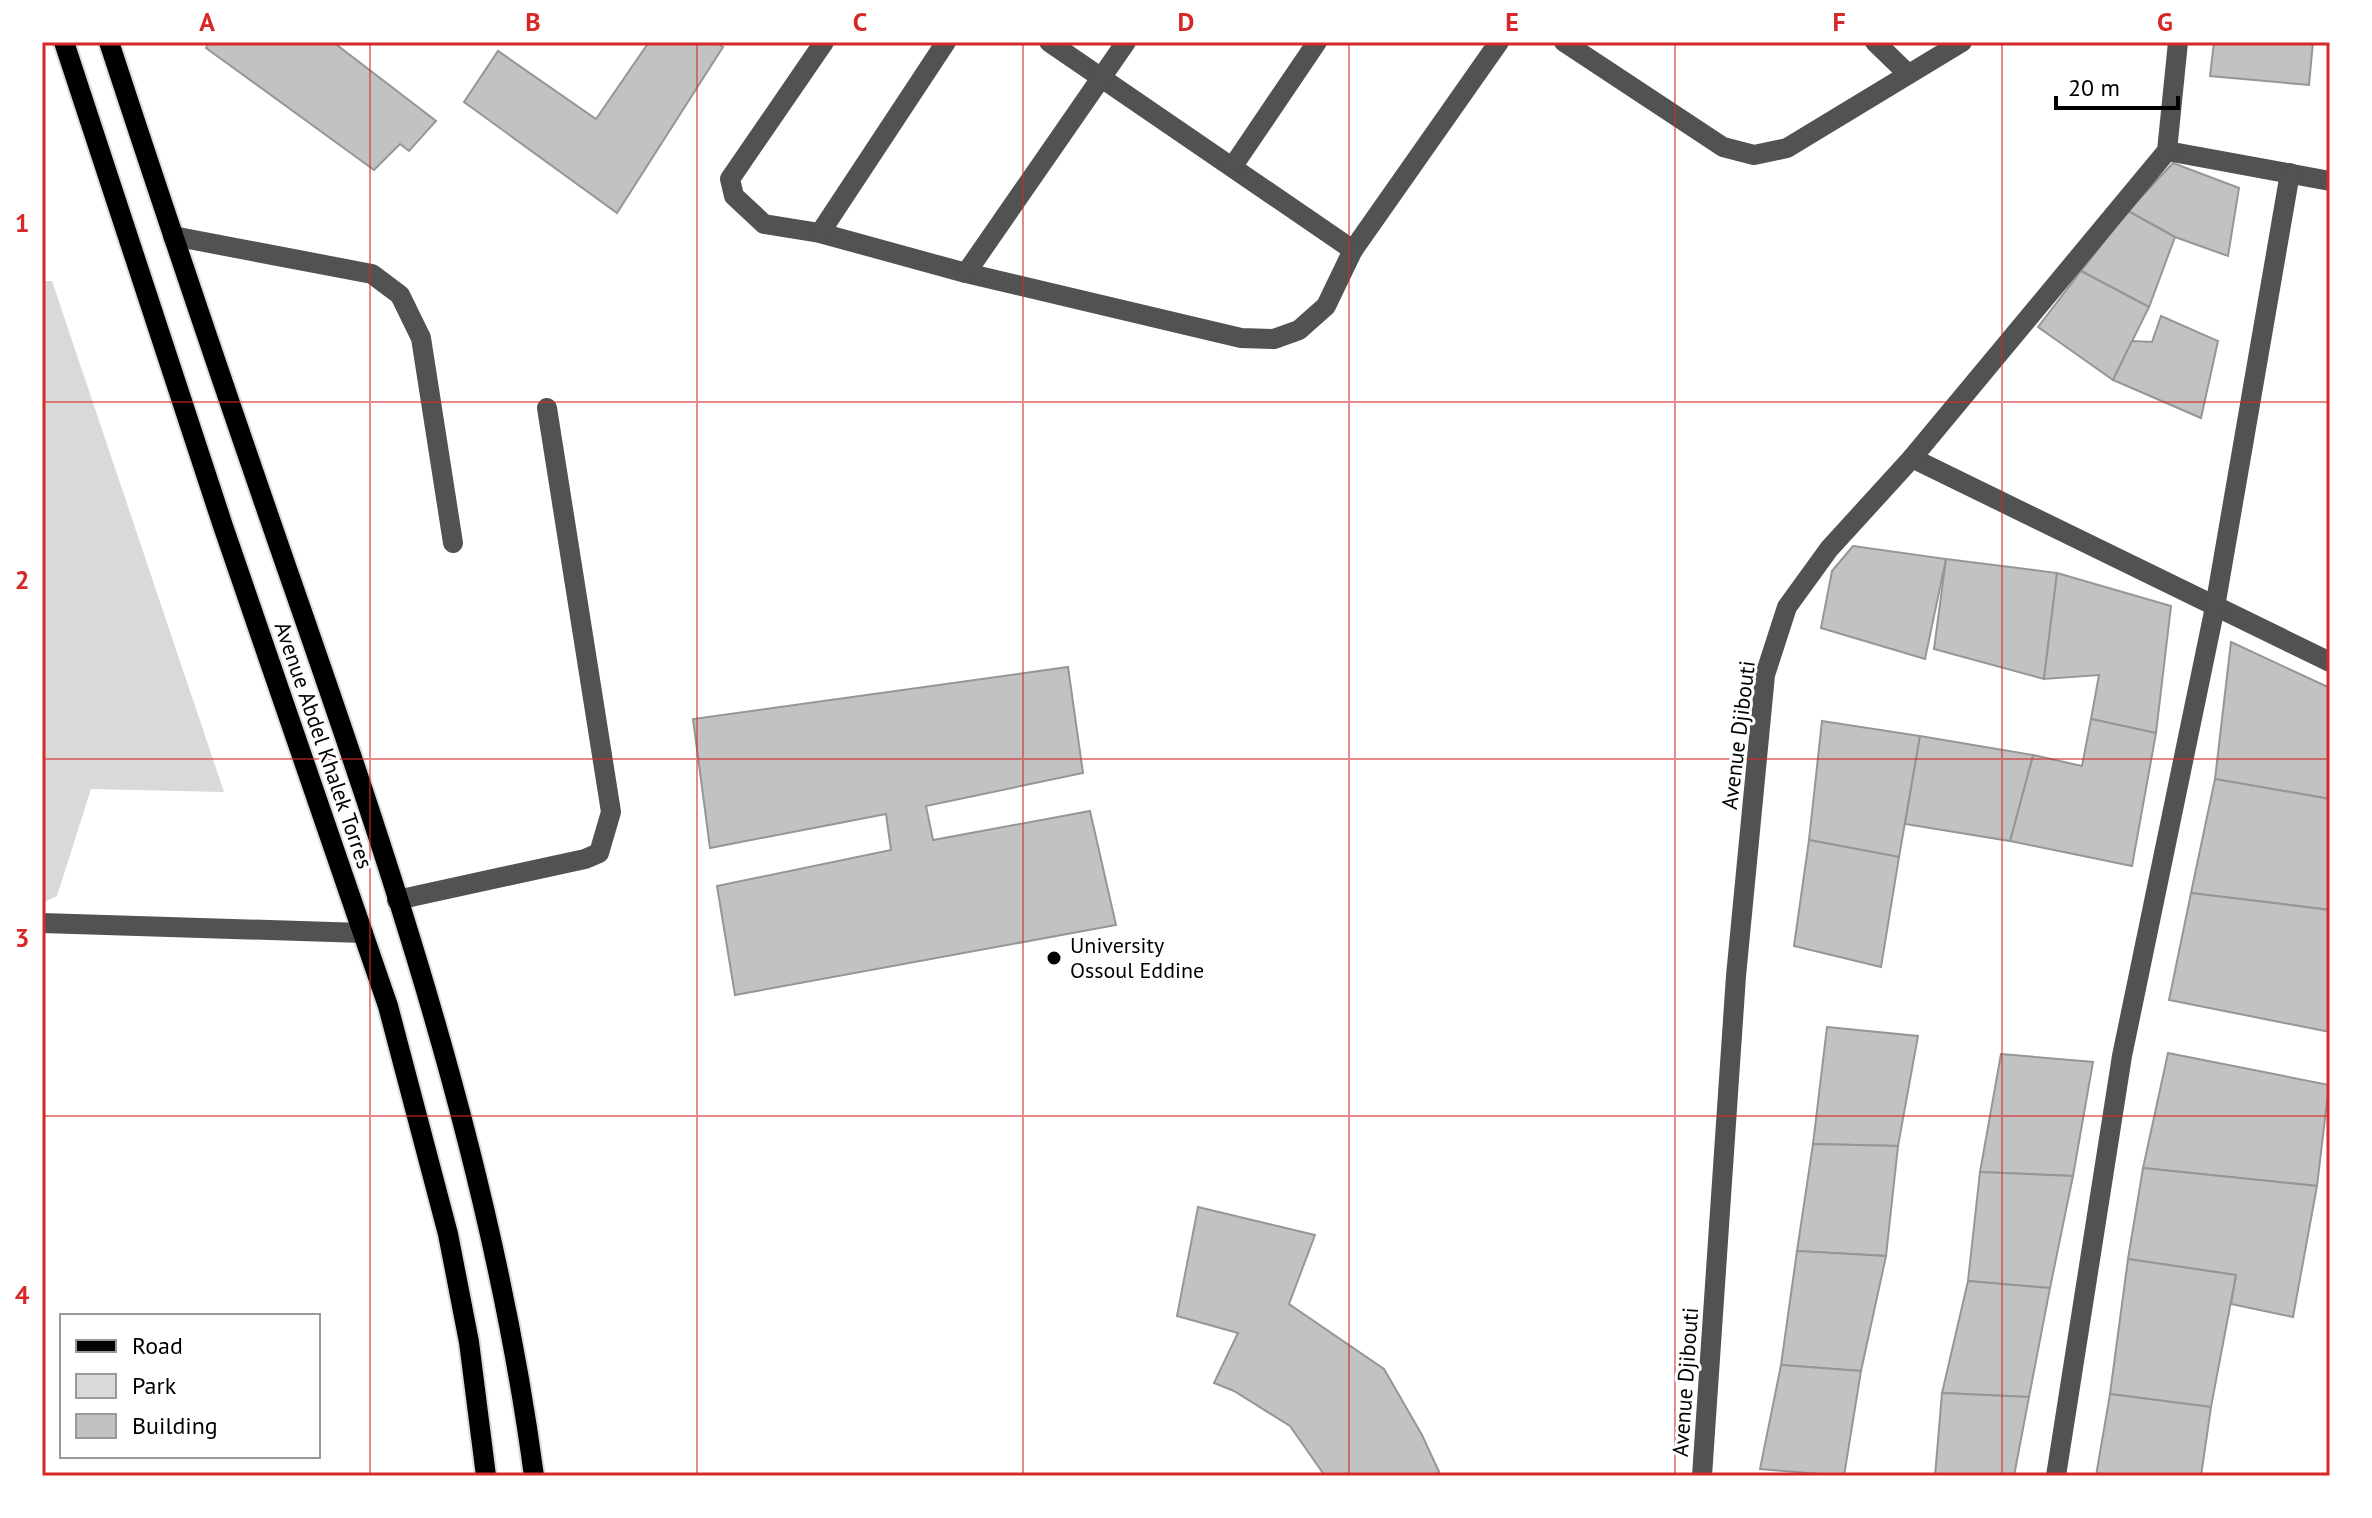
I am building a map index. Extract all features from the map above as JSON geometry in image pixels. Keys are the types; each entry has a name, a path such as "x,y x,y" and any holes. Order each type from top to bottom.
{"main road":[{"name":"Avenue Abdel Khalek Torres","path":"64,42 223,526 363,933 422,1127 448,1234 469,1342 486,1476"},
{"name":"Avenue Abdel Khalek Torres","path":"109,42 340,720 467,1134 512,1329 534,1476"}],"street":[{"path":"824,42 730,179 734,196 764,224 820,233 966,273 1241,338 1274,339 1299,330 1326,306 1353,250 1499,42"},
{"path":"820,233 946,42"},
{"path":"1049,42 1353,250"},
{"path":"966,273 1126,42"},
{"path":"1233,166 1317,42"},
{"path":"1564,42 1723,147 1754,155 1787,148 1962,42"},
{"path":"1875,42 1908,74"},
{"path":"2178,42 2167,151 2330,181"},
{"name":"Avenue Djibouti","path":"1702,1476 1736,976 1765,675 1787,607 1829,549 1912,458 2167,151"},
{"path":"2056,1476 2122,1056 2215,607 2290,173"},
{"path":"173,236 372,274 400,295 421,338 453,543"},
{"path":"397,900 585,859 599,853 604,839 611,812 547,408"},
{"path":"1912,458 2330,662"},
{"path":"42,923 363,933"}],"green space":[{"path":"42,281 52,281 224,792 91,789 57,896 42,903"}],"building":[{"path":"210,42 333,42 436,121 409,151 400,144 374,170 206,48"},
{"path":"649,42 716,42 723,47 617,213 464,102 498,51 596,119"},
{"path":"2214,42 2313,42 2309,85 2210,76"},
{"path":"2173,163 2239,188 2228,256 2175,237 2128,211"},
{"path":"2128,211 2175,237 2149,307 2081,271"},
{"path":"2081,271 2149,307 2113,380 2038,327"},
{"path":"2161,316 2218,341 2201,418 2113,380 2132,341 2152,342"},
{"path":"1853,546 1946,559 1925,659 1821,628 1832,571"},
{"path":"1946,559 2057,573 2044,679 1934,649"},
{"path":"2057,573 2171,606 2156,733 2091,719 2099,675 2044,679"},
{"path":"2231,642 2330,688 2330,799 2215,779"},
{"path":"1068,667 1083,773 926,806 933,840 1090,811 1116,925 735,995 717,886 891,850 886,814 710,848 693,719"},
{"path":"2091,719 2156,733 2132,866 2010,841 2033,755 2082,766"},
{"path":"1822,721 1920,736 1899,857 1809,840"},
{"path":"1920,736 2033,755 2010,841 1905,824"},
{"path":"2215,779 2330,799 2330,910 2191,893"},
{"path":"1809,840 1899,857 1881,967 1794,946"},
{"path":"2191,893 2330,910 2330,1032 2169,1000"},
{"path":"1827,1027 1918,1036 1898,1146 1813,1144"},
{"path":"2168,1053 2329,1085 2317,1186 2143,1168"},
{"path":"2001,1054 2093,1062 2073,1176 1980,1172"},
{"path":"1813,1144 1898,1146 1886,1256 1797,1251"},
{"path":"2143,1168 2317,1186 2293,1317 2231,1304 2236,1275 2128,1259"},
{"path":"1980,1172 2073,1176 2050,1288 1968,1281"},
{"path":"1198,1207 1315,1235 1289,1304 1384,1369 1422,1435 1441,1476 1325,1476 1290,1426 1234,1391 1214,1383 1238,1333 1177,1316"},
{"path":"1797,1251 1886,1256 1861,1371 1781,1365"},
{"path":"2128,1259 2236,1275 2211,1407 2110,1394"},
{"path":"1968,1281 2050,1288 2029,1397 1942,1393"},
{"path":"1781,1365 1861,1371 1844,1476 1760,1469"},
{"path":"1942,1393 2029,1397 2014,1476 1935,1476"},
{"path":"2110,1394 2211,1407 2201,1476 2096,1476"}],"place":[{"name":"University Ossoul Eddine","path":"1054,958"}]}
